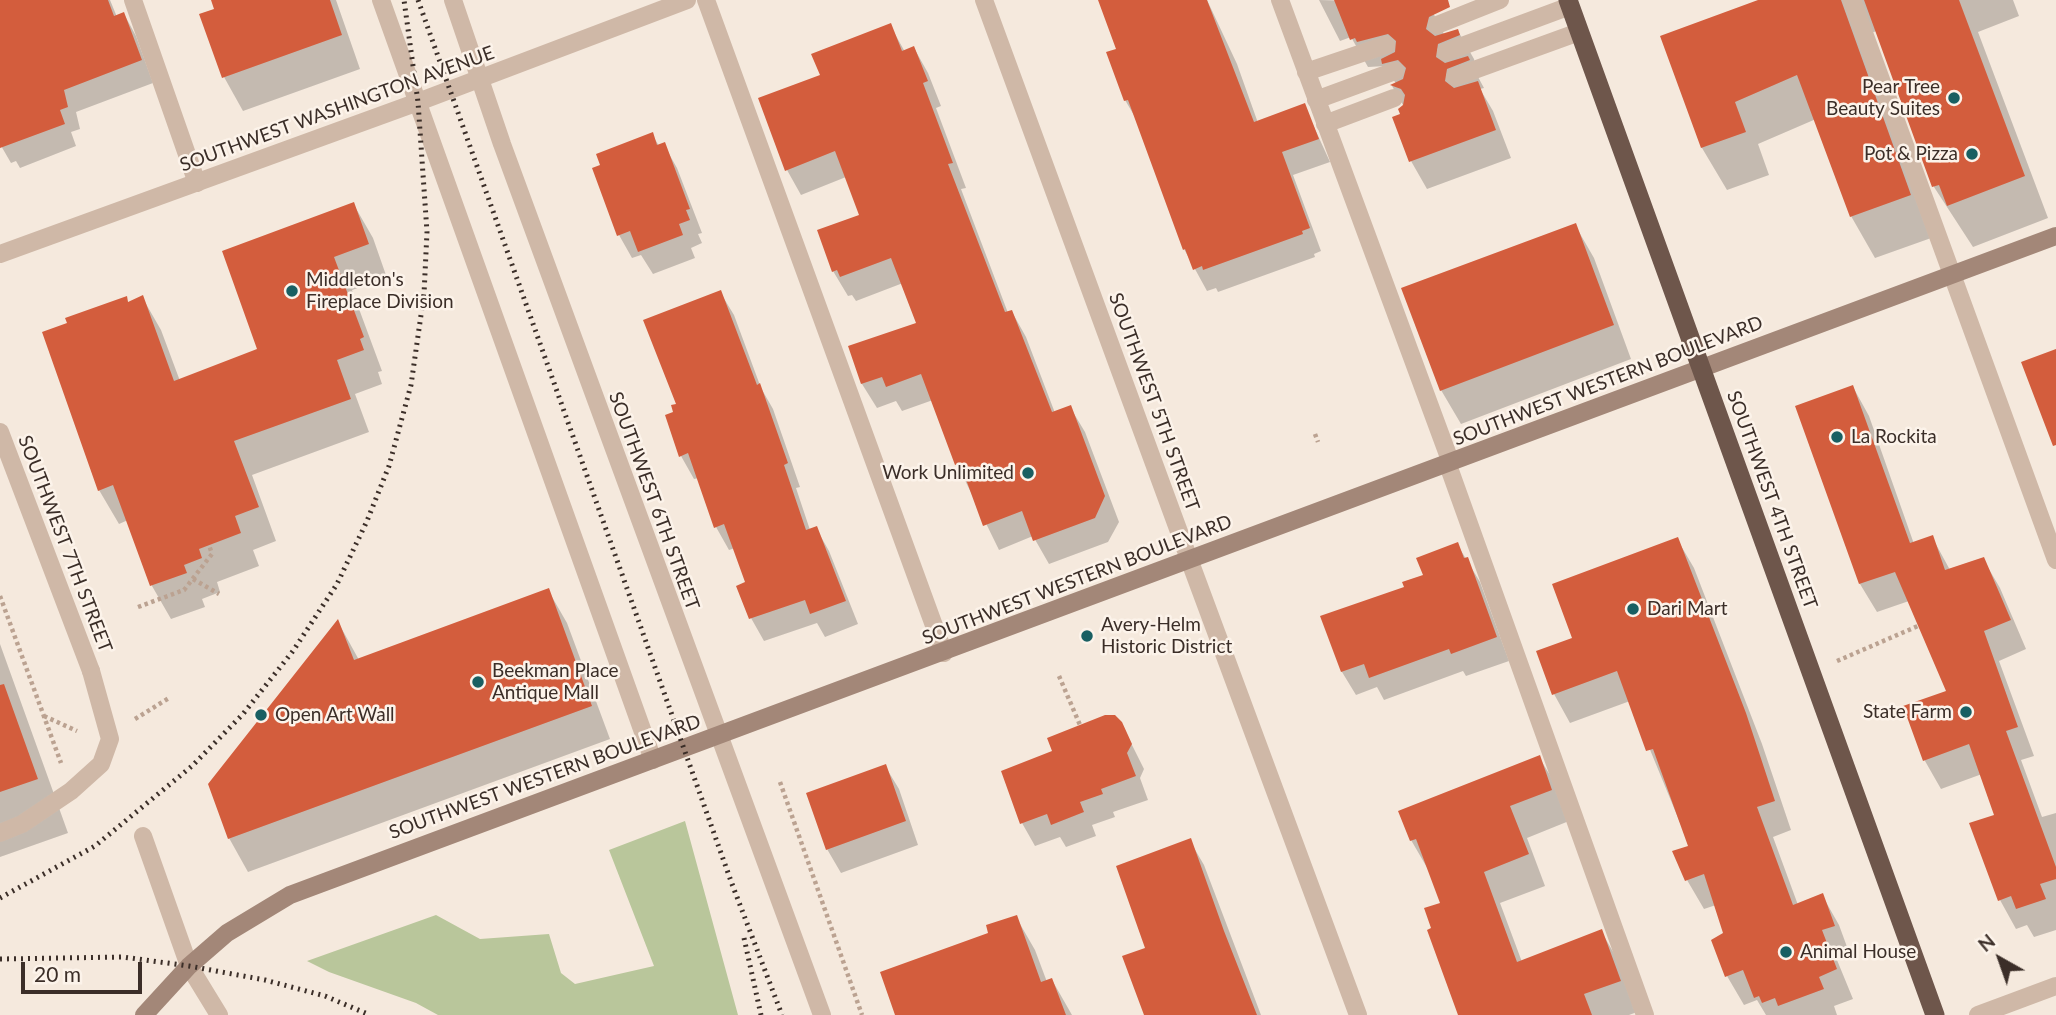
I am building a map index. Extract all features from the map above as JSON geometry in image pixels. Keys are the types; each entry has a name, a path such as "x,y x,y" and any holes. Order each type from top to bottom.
{"highway":[{"name":"SOUTHWEST 4TH STREET","path":"1569,3 1935,1015"}],"main road":[{"name":"SOUTHWEST WESTERN BOULEVARD","path":"144,1015 189,965 227,933 290,895 2056,236"}],"street":[{"path":"133,0 197,183"},
{"path":"381,0 653,760"},
{"name":"SOUTHWEST 6TH STREET","path":"453,0 478,79 822,1015"},
{"name":"SOUTHWEST WASHINGTON AVENUE","path":"0,254 418,102 687,0"},
{"path":"706,0 944,653"},
{"name":"SOUTHWEST 5TH STREET","path":"984,0 1358,1015"},
{"path":"1280,0 1645,1015"},
{"path":"1437,25 1500,0"},
{"path":"1852,0 2056,560"},
{"path":"1447,52 1569,3"},
{"path":"1455,77 1579,32"},
{"path":"1306,72 1386,45"},
{"path":"1316,100 1395,71"},
{"path":"1325,124 1394,98"},
{"name":"SOUTHWEST 7TH STREET","path":"0,432 92,671 110,739 101,764 71,791 22,824 0,833"},
{"path":"143,836 189,965 219,1015"},
{"path":"1978,1015 2056,986"}],"path":[{"path":"1315,434 1318,442"},
{"path":"138,607 184,590 212,554 209,545"},
{"path":"192,579 219,594"},
{"path":"0,596 71,791"},
{"path":"1811,673 1917,626"},
{"path":"1059,676 1080,725"},
{"path":"780,782 862,1015"}],"green space":[{"path":"685,821 738,1015 438,1015 416,1003 329,972 307,961 436,915 480,939 549,934 561,973 575,984 654,966 609,850"}],"building":[{"path":"0,0 108,0 114,16 124,12 142,60 64,90 68,107 60,110 65,124 0,148"},
{"path":"211,0 330,0 342,35 222,78 199,14 214,9"},
{"path":"1098,0 1207,0 1254,122 1305,103 1319,139 1282,152 1310,228 1302,231 1303,234 1203,270 1202,266 1193,270 1185,249 1183,250 1128,100 1124,101 1106,52 1116,49"},
{"path":"1334,0 1448,0 1450,7 1429,17 1426,29 1435,36 1458,29 1460,35 1438,44 1436,57 1445,63 1468,56 1470,60 1447,69 1445,81 1454,88 1478,81 1496,130 1409,162 1392,117 1400,114 1398,109 1403,105 1405,95 1401,89 1390,85 1403,79 1406,68 1398,60 1382,64 1381,59 1395,52 1396,41 1388,34 1357,42 1355,38 1350,40"},
{"path":"1758,0 1841,0 1911,195 1850,217 1797,75 1735,102 1746,132 1701,148 1660,36"},
{"path":"1864,0 1959,0 2025,176 1947,206 1939,185 1932,187"},
{"path":"891,23 902,51 914,46 928,81 923,83 953,163 948,164 1005,312 1012,310 1052,412 1071,405 1105,496 1095,518 1033,541 1022,511 983,526 960,463 955,465 921,374 886,387 882,377 861,384 848,346 916,323 891,258 840,277 837,270 832,272 817,230 859,215 835,151 785,171 758,98 820,75 811,54"},
{"path":"653,132 657,145 665,142 690,209 686,210 690,220 679,224 683,235 638,252 630,231 617,236 592,168 600,165 596,154"},
{"path":"354,202 369,244 334,257 364,337 360,339 364,350 337,360 351,399 234,441 259,507 235,516 241,533 199,549 202,558 184,565 187,573 150,586 113,485 98,491 42,332 67,323 65,318 127,296 128,302 143,295 174,381 257,349 222,251"},
{"path":"1576,223 1614,325 1440,391 1401,288"},
{"path":"721,290 757,385 760,383 788,463 784,465 806,530 817,526 846,601 810,614 805,600 749,619 736,586 745,582 724,524 714,528 688,453 679,457 665,415 673,412 671,405 676,404 643,320"},
{"path":"2056,349 2056,445 2053,446 2021,362"},
{"path":"1853,385 1910,543 1933,535 1945,570 1984,557 2011,620 1984,631 2018,727 2006,731 2056,867 2056,879 2040,884 2046,899 2016,909 2011,896 1998,901 1969,823 1994,815 1969,744 1923,761 1903,706 1946,691 1895,572 1859,584 1795,406"},
{"path":"1678,537 1746,713 1775,801 1757,807 1793,905 1823,893 1835,926 1822,930 1837,969 1819,977 1824,989 1778,1006 1775,998 1762,1003 1759,996 1754,998 1743,970 1725,977 1711,940 1723,933 1704,874 1685,881 1672,851 1688,846 1653,749 1646,751 1617,671 1552,695 1536,651 1572,638 1552,584"},
{"path":"1458,542 1464,558 1468,557 1497,637 1451,654 1449,649 1369,678 1364,664 1341,672 1320,616 1404,587 1402,582 1423,575 1416,558"},
{"path":"549,588 592,706 228,839 208,784 338,619 354,660"},
{"path":"4,684 38,779 0,792 0,685"},
{"path":"1105,715 1115,715 1122,722 1132,744 1127,753 1136,776 1101,789 1103,794 1080,802 1084,812 1051,825 1047,814 1020,824 1001,771 1052,751 1047,738"},
{"path":"1540,755 1552,790 1510,806 1529,854 1484,872 1517,962 1602,929 1621,981 1584,994 1592,1015 1458,1015 1427,930 1431,928 1424,908 1440,903 1416,839 1410,841 1398,811"},
{"path":"886,764 906,821 826,850 806,793"},
{"path":"1191,838 1257,1015 1144,1015 1122,956 1145,948 1116,866"},
{"path":"1017,915 1041,982 1052,978 1066,1015 895,1015 880,972 988,933 986,925"}],"railway":[{"path":"0,898 95,846 192,766 243,714 293,651 337,584 367,521 389,466 411,385 424,294 427,232 418,102 404,0"},
{"path":"418,0 732,884 782,1015"},
{"path":"744,938 761,1015"},
{"path":"0,959 123,957 189,966 265,980 325,996 370,1015"}],"place":[{"name":"Pear Tree Beauty Suites","path":"1954,98"},
{"name":"Pot & Pizza","path":"1972,154"},
{"name":"Middleton's Fireplace Division","path":"292,291"},
{"name":"La Rockita","path":"1837,437"},
{"name":"Work Unlimited","path":"1028,473"},
{"name":"Dari Mart","path":"1633,609"},
{"name":"Avery-Helm Historic District","path":"1087,636"},
{"name":"Beekman Place Antique Mall","path":"478,682"},
{"name":"State Farm","path":"1966,712"},
{"name":"Open Art Wall","path":"261,715"},
{"name":"Animal House","path":"1786,952"}]}
